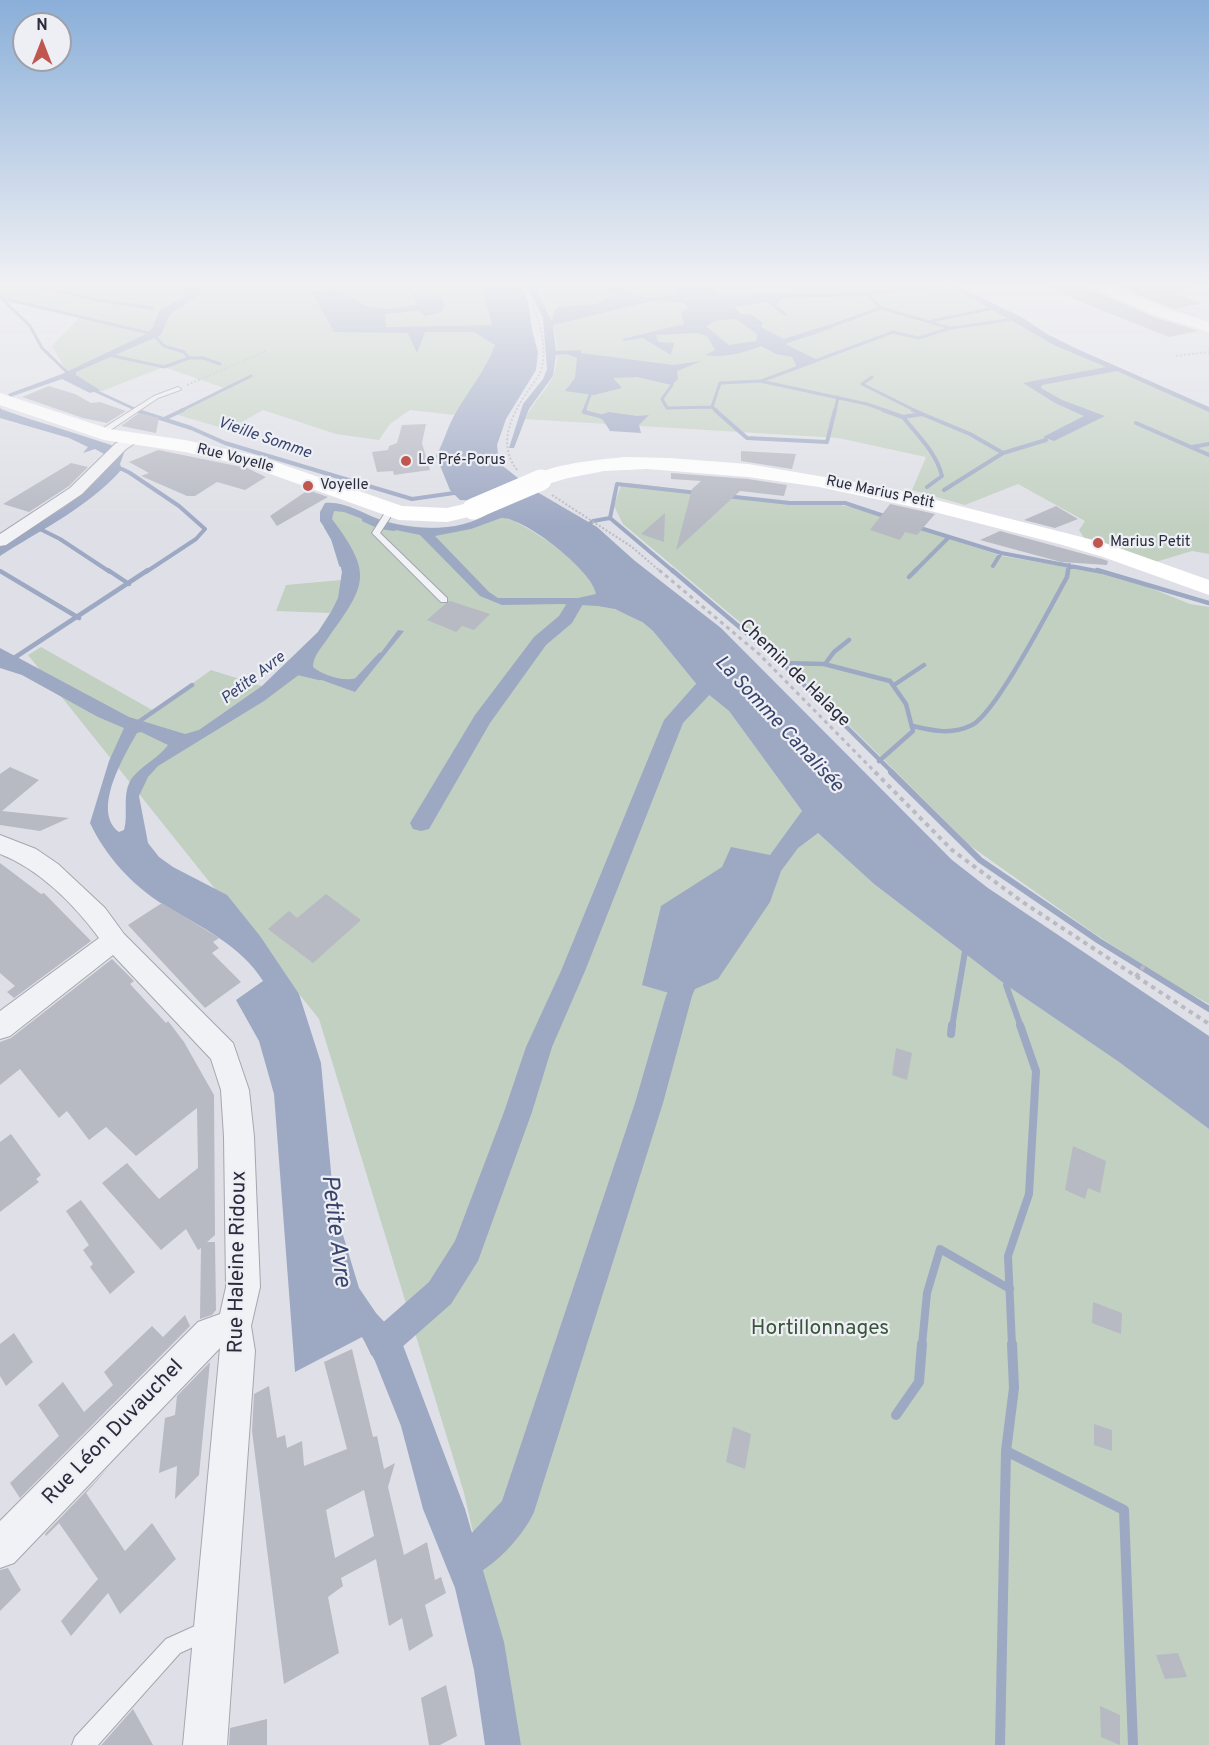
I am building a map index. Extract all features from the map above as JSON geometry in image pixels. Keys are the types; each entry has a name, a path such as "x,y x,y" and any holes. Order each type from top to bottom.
{"street":[{"name":"Rue Voyelle","path":"6,401 127,443 148,440 254,461 388,514 447,515 473,509"},
{"name":"Rue Voyelle","path":"69,421 125,434 127,443"},
{"path":"0,541 76,491 127,443"},
{"name":"Rue Marius Petit","path":"473,509 545,487 557,473 583,468 645,464 689,465 795,475 929,504 1086,544 1209,588"},
{"name":"Rue Haleine Ridoux","path":"0,844 28,855 50,871 96,915 116,941 223,1052 235,1090 239,1137 243,1287 234,1326 238,1350 205,1745"},
{"path":"0,1027 98,952 116,941"},
{"name":"Rue Léon Duvauchel","path":"0,1549 210,1334 234,1326"}],"lane":[{"path":"106,429 156,397 178,389"},
{"path":"388,514 376,533 444,600"},
{"path":"83,1745 173,1646 215,1627"}],"path":[{"path":"178,389 235,364"},
{"path":"517,471 506,456 504,445 519,404 542,364"},
{"name":"Chemin de Halage","path":"545,487 632,547 759,654 952,850 1021,901 1138,975 1209,1024"},
{"path":"1138,975 1145,964"}],"green space":[{"path":"63,364 488,364 454,415 410,410 390,424 379,440 336,434 263,410 228,430 175,414 227,389 164,367 97,393 68,374"},
{"path":"1108,364 1209,409 1209,554 1192,551 1149,564 1086,541 1079,530 1085,521 1018,484 965,505 912,490 926,457 838,438 525,419 547,387 556,365"},
{"path":"630,483 793,503 830,503 856,508 1002,556 1121,576 1190,604 1209,607 1209,1004 1165,980 1092,932 969,845 779,655 623,524 614,506 621,485"},
{"name":"Hortillonnages","path":"325,503 347,506 393,523 420,527 450,527 476,522 485,516 503,517 546,540 585,573 597,594 615,609 635,617 653,631 698,686 729,711 818,833 874,884 1006,985 1119,1062 1209,1129 1209,1745 521,1745 464,1493 319,1019 28,655 41,647 154,711 211,670 262,686 318,632 330,613 276,611 286,585 341,580 342,572 336,544 320,521 320,512"}],"water":[{"path":"82,364 93,364 76,372 76,375 100,390 90,393 62,379 10,397 8,394"},
{"name":"La Somme Canalisée","path":"486,364 537,364 536,370 506,419 497,445 499,463 532,489 597,527 635,561 721,628 952,860 988,888 1209,1036 1209,1129 1119,1062 1006,985 874,884 818,833 798,848 781,871 770,902 718,979 679,996 642,985 661,906 722,867 731,847 770,855 802,811 729,711 698,686 653,631 642,622 615,609 598,606 502,605 480,596 420,535 386,528 344,512 334,511 332,519 354,553 360,579 351,604 318,652 313,667 324,674 338,678 358,678 364,675 398,630 404,631 355,692 300,674 264,701 158,766 148,777 139,796 148,843 159,857 173,867 227,895 260,936 299,994 321,1063 332,1183 343,1235 359,1288 376,1313 401,1340 465,1509 504,1642 521,1745 485,1745 474,1670 455,1588 423,1509 401,1426 375,1361 362,1337 295,1372 274,1094 259,1041 236,1000 263,981 243,957 218,937 141,889 112,859 96,835 90,823 109,761 124,728 98,717 22,675 0,668 0,648 129,717 185,734 199,730 262,686 318,632 331,612 338,598 342,572 336,544 320,521 320,512 325,503 345,505 391,523 421,528 465,524 491,512 480,501 460,500 450,490 436,456 455,414","holes":["501,518 511,520 540,535 571,560 592,584 596,594 578,598 498,598 489,592 435,536 471,529","141,732 168,745 132,778 126,797 124,830 119,832 111,823 108,811 109,798 118,769 137,733"]},
{"path":"547,364 555,364 553,376 529,409 514,448 509,448 523,404 543,379"},
{"path":"576,364 693,364 677,371 678,379 672,385 637,377 613,378 622,388 594,395 565,391 575,378"},
{"path":"1100,364 1112,364 1209,407 1209,412 1117,371 1042,385 1041,388 1062,400 1105,416 1054,441 1043,437 1084,416 1055,403 1023,383 1106,367"},
{"path":"0,407 125,450 120,464 122,469 95,495 0,556 0,546 77,498 103,473 113,459 95,449 83,453 88,447 69,438 0,418"},
{"path":"609,412 637,416 649,415 639,425 641,433 610,431 603,420 596,416"}],"building":[{"path":"49,386 75,394 91,403 100,402 126,411 107,423 83,418 22,397"},
{"path":"139,413 159,418 156,433 121,426"},
{"path":"426,424 422,443 430,470 394,475 393,471 377,472 372,452 388,450 389,446 397,443 402,425"},
{"path":"158,450 247,468 266,477 245,490 217,482 195,496 187,496 141,476 149,473 129,462"},
{"path":"741,451 796,454 792,469 741,461"},
{"path":"71,463 88,467 69,486 29,512 3,504"},
{"path":"671,473 748,479 787,485 784,496 740,491 676,550 692,489 701,481 671,479"},
{"path":"308,490 328,497 277,526 270,516"},
{"path":"890,504 935,514 917,535 905,532 900,540 870,530"},
{"path":"1056,506 1078,519 1055,528 1024,520"},
{"path":"665,513 664,542 641,534"},
{"path":"1000,531 1102,559 1108,561 1107,565 1061,562 980,540"},
{"path":"449,601 490,614 474,630 462,626 456,632 427,620"},
{"path":"10,767 39,780 2,811 69,818 40,831 0,825 0,774"},
{"path":"0,863 41,894 44,893 91,941 14,998 7,992 15,986 0,973"},
{"path":"326,894 361,920 313,963 268,929 289,911 297,918"},
{"path":"162,903 219,938 213,942 219,948 212,953 241,982 205,1008 128,925"},
{"path":"112,959 134,981 130,984 166,1023 168,1021 184,1042 214,1095 215,1235 207,1242 215,1242 216,1310 212,1315 200,1319 201,1248 198,1250 186,1229 161,1250 102,1183 127,1163 159,1199 198,1168 197,1108 136,1156 106,1127 89,1140 67,1111 59,1118 20,1069 0,1085 0,1042 11,1038"},
{"path":"896,1048 912,1053 907,1080 892,1075"},
{"path":"11,1134 41,1175 36,1179 39,1182 0,1212 0,1142"},
{"path":"1073,1146 1106,1161 1100,1193 1088,1188 1085,1199 1065,1190"},
{"path":"81,1200 135,1272 110,1294 90,1267 93,1264 83,1250 89,1245 66,1211"},
{"path":"1093,1302 1122,1313 1121,1334 1092,1323"},
{"path":"185,1315 190,1326 20,1498 10,1483 59,1436 38,1405 63,1382 84,1412 113,1385 104,1372 152,1326 163,1337"},
{"path":"14,1333 33,1362 6,1386 0,1376 0,1344"},
{"path":"352,1349 373,1437 377,1436 384,1469 395,1463 388,1487 404,1555 427,1542 435,1580 441,1577 446,1593 425,1605 433,1636 409,1651 402,1618 389,1626 376,1559 341,1578 343,1586 328,1597 339,1653 284,1684 252,1431 254,1394 269,1386 277,1438 285,1435 287,1448 302,1441 304,1466 347,1449 324,1362","holes":["364,1490 374,1536 335,1558 326,1510"]},
{"path":"210,1362 199,1475 175,1499 177,1466 159,1473 165,1418 175,1415 177,1396"},
{"path":"1094,1424 1112,1430 1112,1451 1094,1445"},
{"path":"733,1427 751,1434 745,1469 726,1462"},
{"path":"110,1466 86,1493 125,1551 152,1523 176,1559 120,1614 108,1593 71,1636 61,1621 98,1579 59,1523 46,1536 45,1534"},
{"path":"8,1568 21,1590 0,1611 0,1570"},
{"path":"1178,1653 1187,1677 1165,1679 1156,1655"},
{"path":"446,1685 457,1736 440,1745 429,1745 421,1698"},
{"path":"1100,1706 1120,1715 1120,1745 1101,1737"},
{"path":"133,1709 153,1745 101,1745 104,1742"},
{"path":"267,1719 267,1745 229,1745 230,1728"}],"waterway":[{"name":"Vieille Somme","path":"59,364 71,376"},
{"path":"152,364 164,367 171,364"},
{"path":"761,381 806,364"},
{"path":"180,411 251,376"},
{"path":"872,377 862,384 916,411"},
{"path":"712,407 720,383 760,381 838,398"},
{"path":"672,385 662,399 667,408 712,407"},
{"name":"Vieille Somme","path":"89,388 139,411"},
{"path":"584,411 590,395"},
{"path":"835,411 838,398"},
{"path":"838,398 887,411"},
{"path":"712,407 717,411"},
{"name":"Vieille Somme","path":"135,410 191,428 225,443 412,499 461,492"},
{"path":"164,419 183,410"},
{"path":"585,410 584,412 604,417"},
{"path":"715,410 747,438 827,442 835,410"},
{"path":"883,410 903,417"},
{"path":"913,410 922,414"},
{"path":"903,417 922,414"},
{"path":"922,414 970,434 1003,453"},
{"path":"903,417 926,445 939,467 942,476 927,487"},
{"path":"1136,423 1209,455"},
{"path":"1003,453 1046,440"},
{"path":"1192,447 1209,444"},
{"path":"944,490 1003,453"},
{"path":"113,469 122,469 130,473 179,506 205,529 196,539 146,572"},
{"path":"610,518 617,484 698,493"},
{"path":"726,496 790,503 845,503 887,517"},
{"path":"586,527 593,521 610,518"},
{"path":"610,518 674,572"},
{"name":"Petite Avre","path":"364,520 380,527 394,529"},
{"path":"36,527 60,539 110,572"},
{"name":"Petite Avre","path":"326,527 333,539 341,565"},
{"path":"917,527 1001,553"},
{"path":"909,577 949,537"},
{"path":"993,566 1001,553"},
{"path":"1001,553 1069,566"},
{"path":"1068,572 1069,566"},
{"path":"1069,566 1102,572"},
{"path":"108,570 128,583"},
{"path":"128,583 148,570"},
{"path":"672,570 782,663"},
{"path":"913,726 935,731 957,730 972,725 982,716 1008,681 1067,577 1068,570"},
{"path":"1097,570 1209,603"},
{"path":"0,571 77,617"},
{"path":"77,617 128,583"},
{"path":"421,823 482,720 540,641 566,619 575,604"},
{"path":"11,660 77,617"},
{"path":"825,664 834,652 849,640"},
{"path":"352,685 380,655"},
{"path":"782,663 824,664 890,681 906,704 913,731 880,760"},
{"path":"782,663 880,760"},
{"path":"894,685 924,665"},
{"name":"La Somme Canalisée","path":"382,1344 440,1293 467,1250 518,1112 539,1047 573,971 674,720 724,669"},
{"path":"295,672 320,678"},
{"path":"134,725 192,685"},
{"path":"880,760 893,773"},
{"path":"891,772 980,860 1099,941 1209,1009"},
{"path":"952,1027 966,946"},
{"path":"467,1561 479,1552 516,1512 649,1103 679,996 691,969"},
{"path":"1006,985 1021,1027"},
{"path":"951,1034 952,1025"},
{"path":"1009,1289 1008,1256 1029,1194 1036,1071 1020,1025"},
{"path":"922,1345 927,1293 940,1249 1009,1289"},
{"path":"1009,1289 1012,1345"},
{"path":"896,1415 919,1382 922,1344"},
{"path":"1006,1451 1014,1388 1012,1344"},
{"path":"1000,1745 1006,1451"},
{"path":"1006,1451 1124,1510 1133,1745"}],"place":[{"name":"Le Pré-Porus","path":"406,461"},
{"name":"Voyelle","path":"308,486"},
{"name":"Marius Petit","path":"1098,543"}]}
